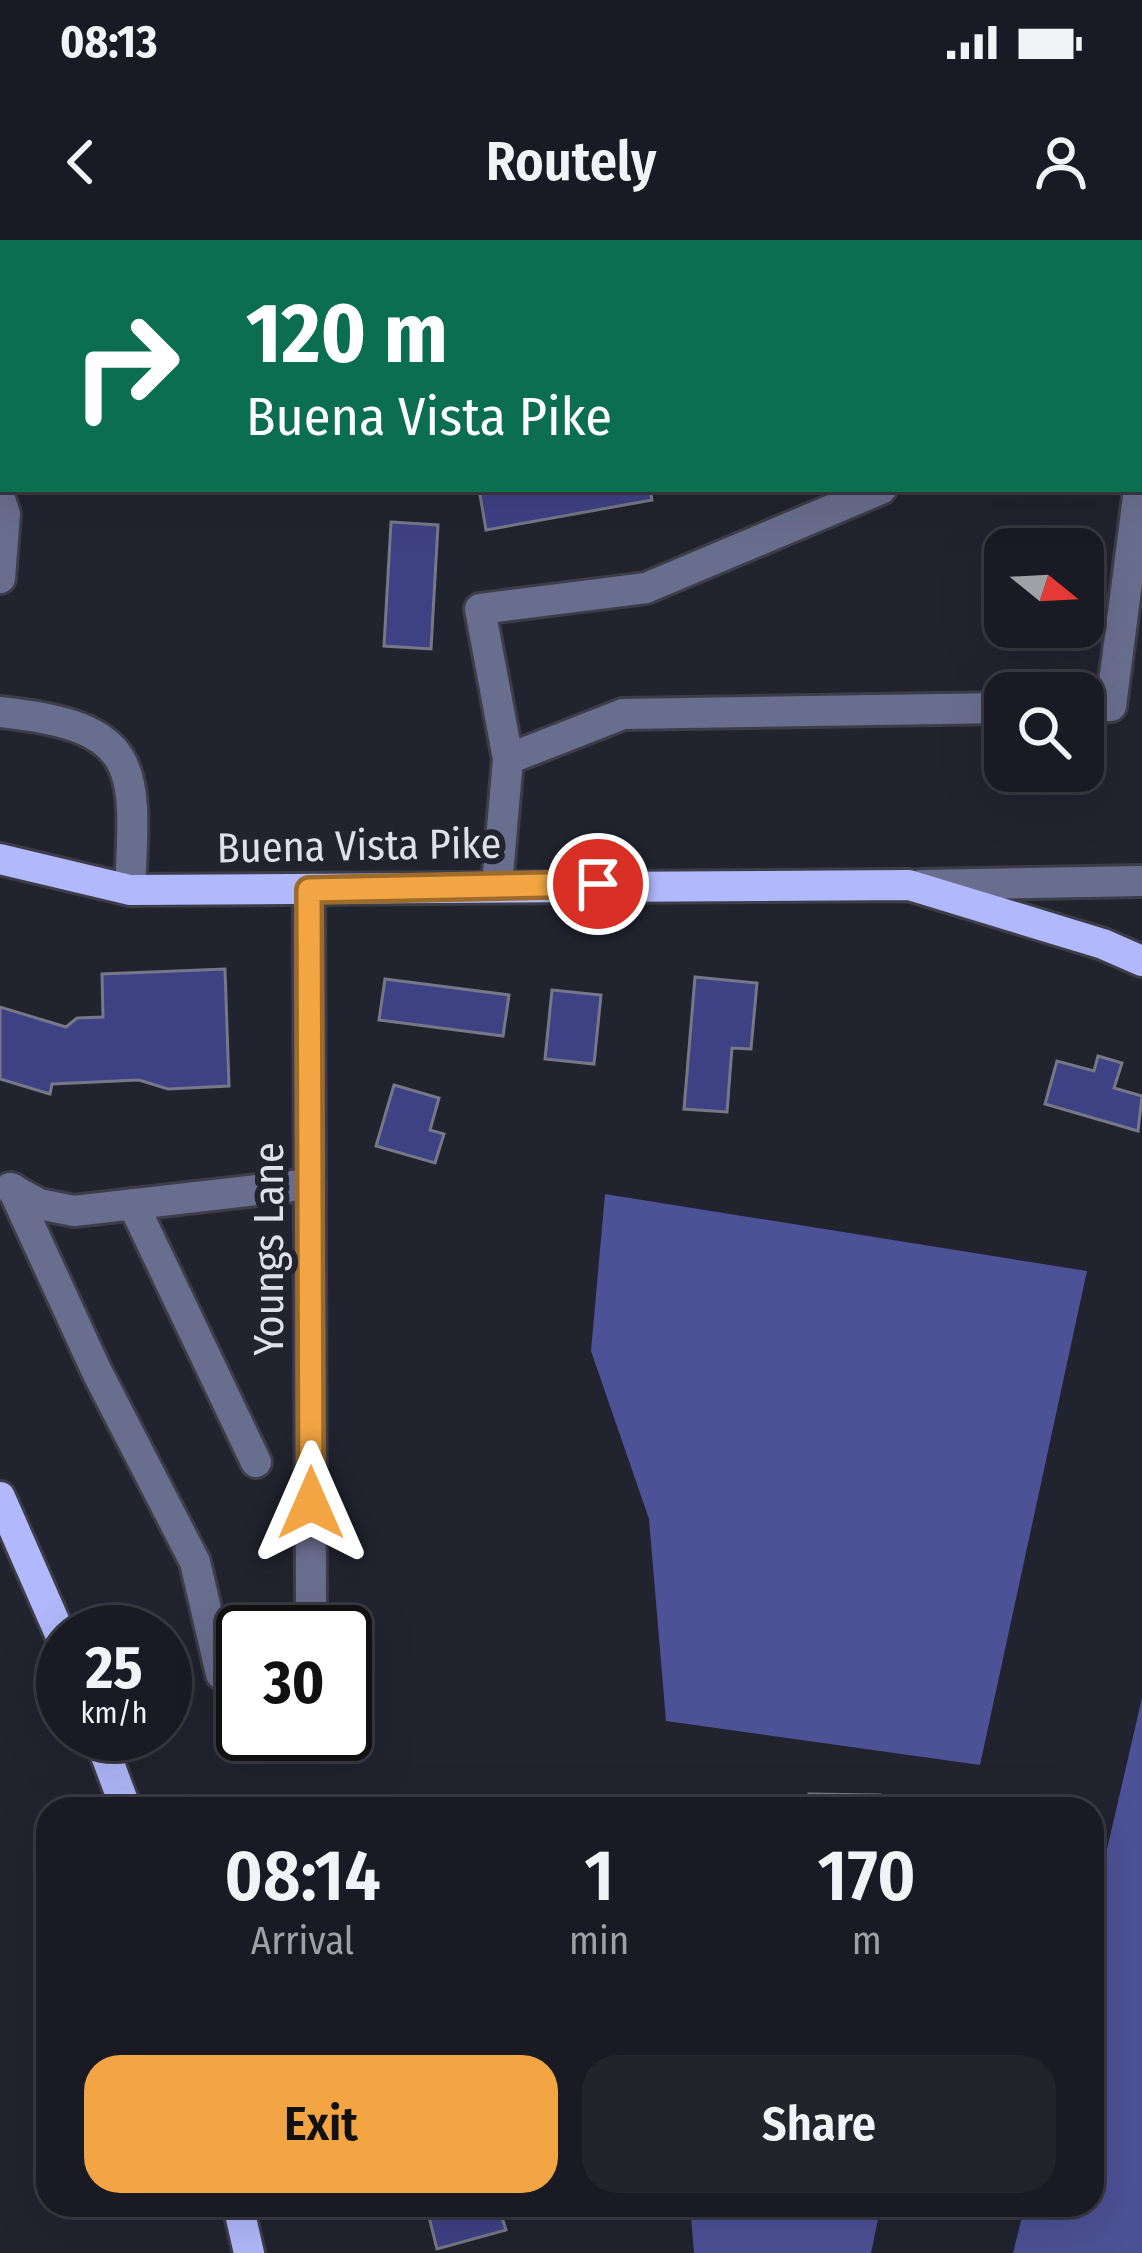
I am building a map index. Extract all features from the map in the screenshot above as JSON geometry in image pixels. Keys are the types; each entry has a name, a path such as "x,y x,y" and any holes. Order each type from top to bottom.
{"main road":[{"name":"Buena Vista Pike","path":"0,859 130,890 909,885 1142,961"},
{"path":"0,1497 47,1605"},
{"path":"108,1761 121,1797"},
{"path":"241,2217 249,2253"}],"street":[{"path":"496,886 508,759 479,609 646,588 874,492"},
{"path":"1104,706 1111,706 1138,492"},
{"path":"0,499 5,514 0,578"},
{"path":"508,759 623,714 984,708"},
{"path":"0,712 72,727 112,747 127,766 134,789 130,890"},
{"path":"909,885 1142,880"},
{"name":"Youngs Lane","path":"309,890 311,1605"},
{"path":"7,1185 39,1204 74,1211 310,1184"},
{"path":"7,1185 195,1562 216,1656"},
{"path":"133,1204 256,1462"}],"shaded area":[{"path":"605,1194 1087,1271 980,1765 666,1721 649,1519 591,1351"},
{"path":"1142,1698 1142,2253 1013,2253 1022,2217 1104,2217 1104,1862"},
{"path":"691,2217 878,2217 871,2253 694,2253"}],"building":[{"path":"480,492 651,492 652,500 486,530"},
{"path":"391,522 438,525 431,649 384,646"},
{"path":"225,969 229,1086 168,1089 139,1080 52,1084 50,1094 0,1079 0,1007 66,1027 77,1018 103,1017 102,974"},
{"path":"695,977 757,983 751,1049 732,1048 727,1112 684,1109"},
{"path":"385,979 509,995 503,1036 379,1020"},
{"path":"552,990 601,995 594,1064 545,1059"},
{"path":"1098,1056 1122,1063 1114,1088 1142,1096 1138,1131 1045,1104 1057,1061 1094,1071"},
{"path":"394,1085 439,1098 430,1130 444,1134 435,1163 376,1146"},
{"path":"809,1794 880,1795 880,1797"},
{"path":"429,2217 502,2217 506,2230 437,2249"}],"route":[{"path":"311,1503 309,890 598,884"}]}
